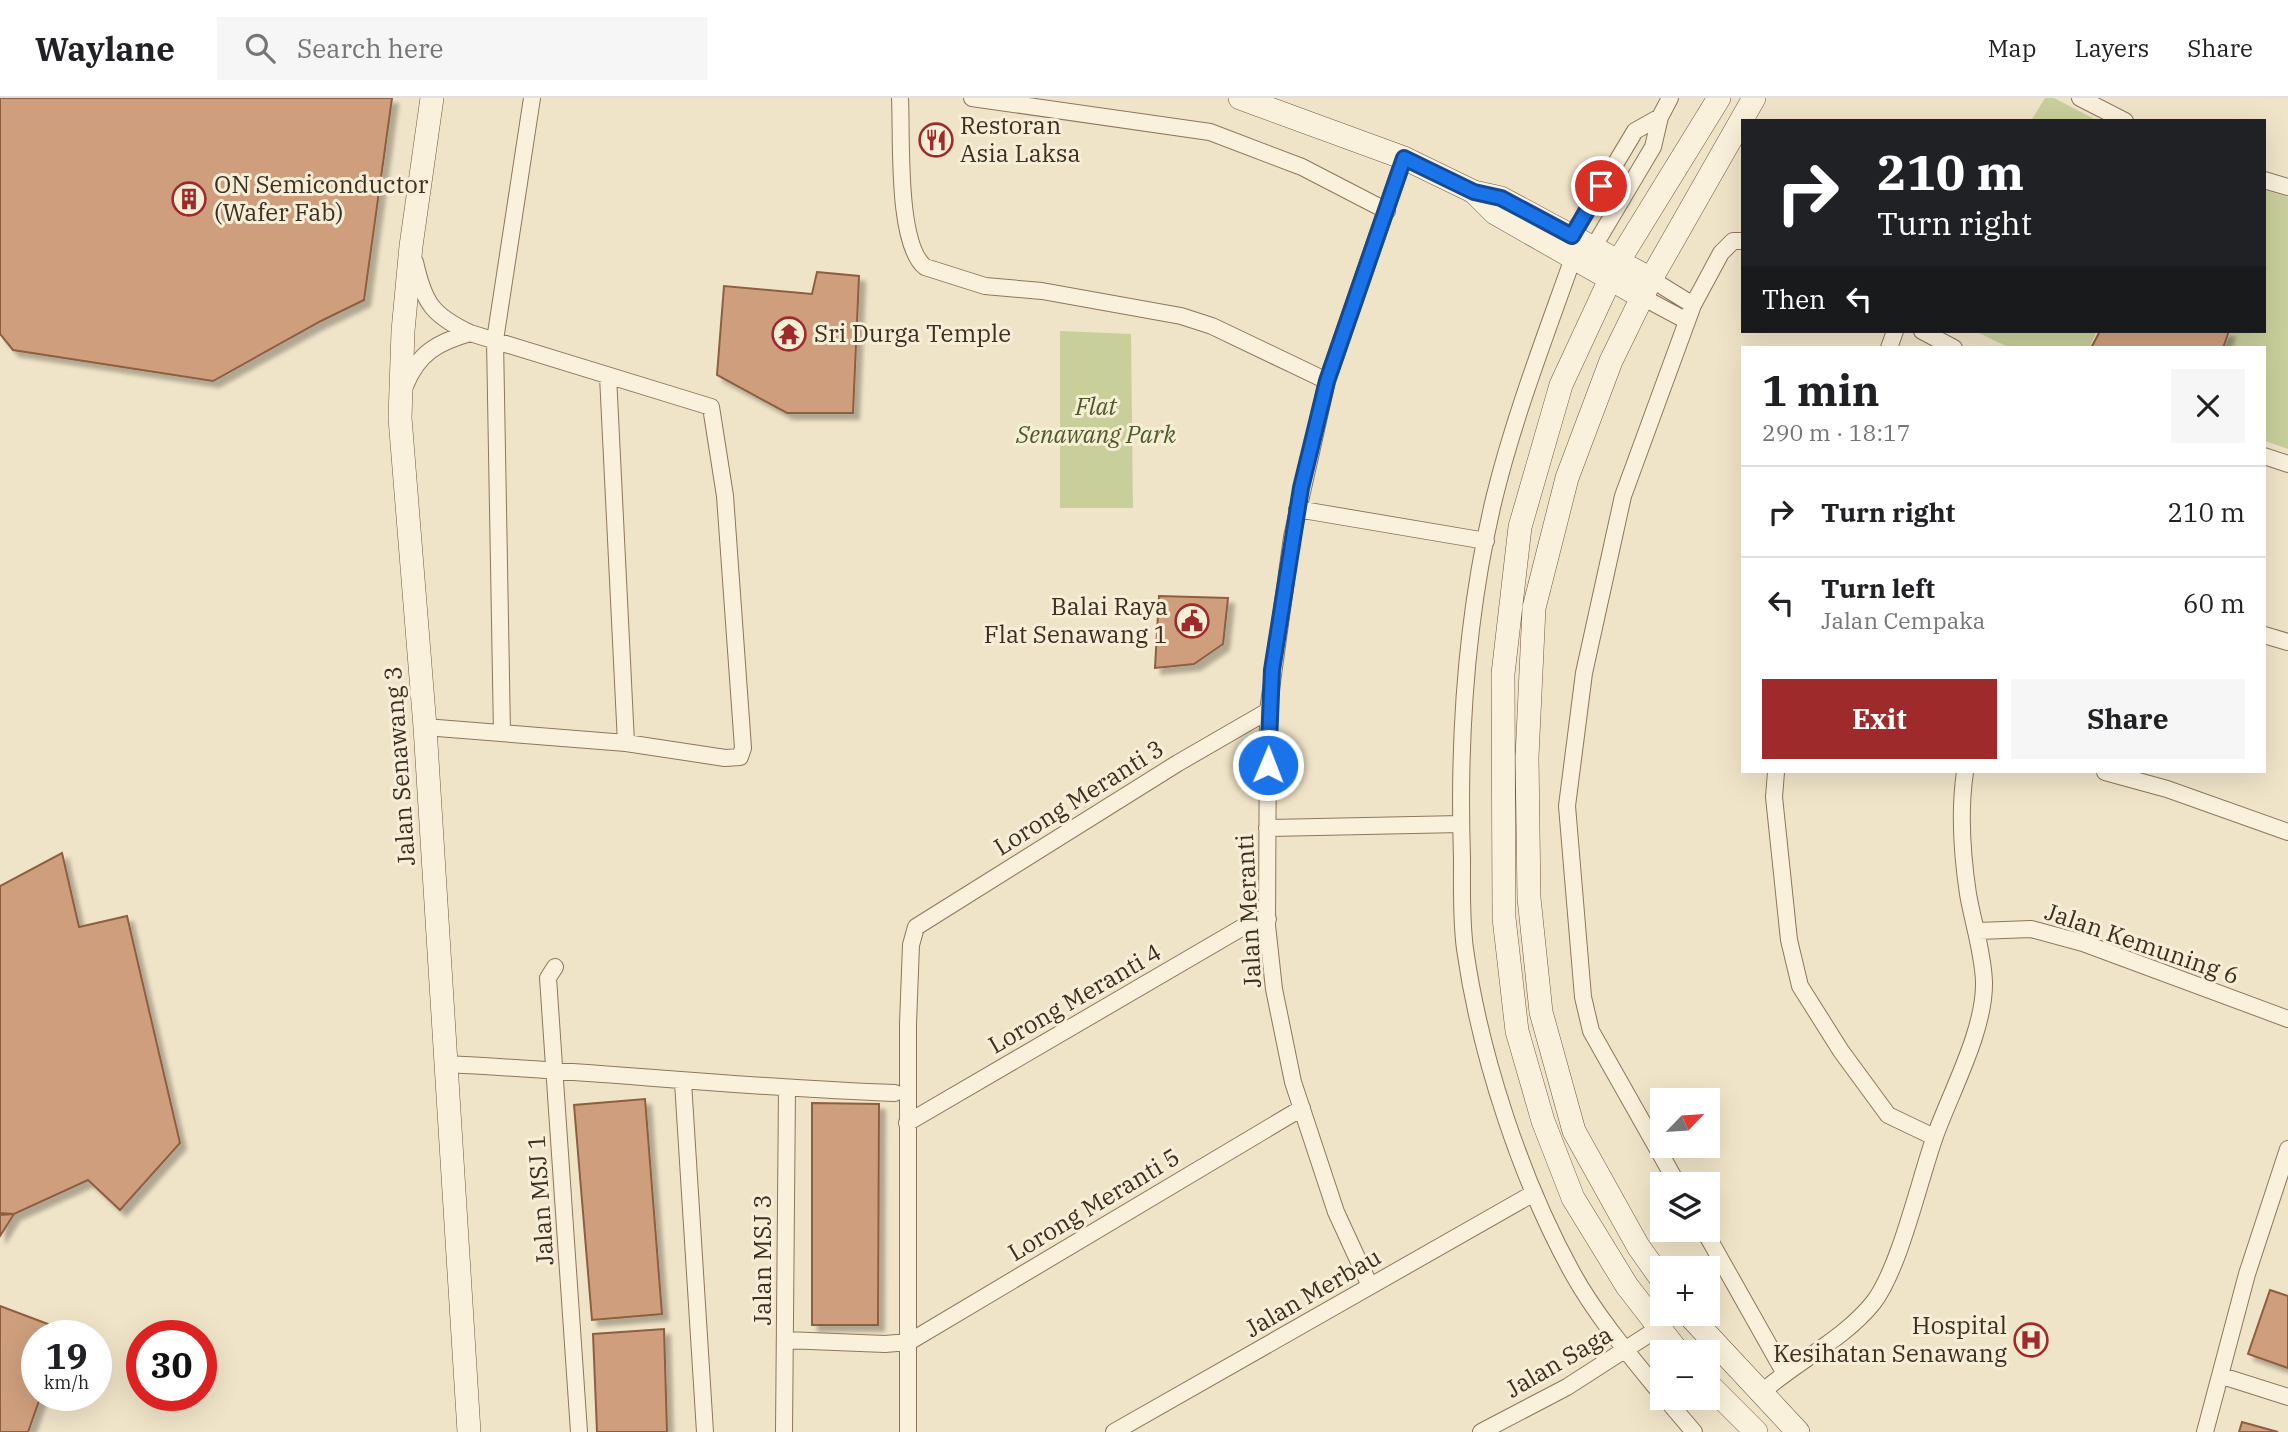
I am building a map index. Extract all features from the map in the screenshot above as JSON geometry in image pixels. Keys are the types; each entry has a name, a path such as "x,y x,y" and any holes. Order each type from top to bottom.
{"street":[{"name":"Jalan Senawang 3","path":"432,98 411,246 403,331 400,418 425,727 468,1432"},
{"path":"502,733 495,340 532,98"},
{"path":"901,98 904,202 916,260 925,267 985,286 1042,291 1181,316 1236,337 1327,381"},
{"path":"972,98 1210,132 1302,167 1387,211"},
{"path":"1240,98 1404,158 1474,192 1501,198 1614,270 1647,288 1693,305"},
{"path":"1579,247 1623,199 1653,147 1660,117 1670,98"},
{"path":"1667,1340 1657,1329 1573,1198 1543,1121 1517,1031 1504,918 1503,674 1520,527 1561,385 1614,270 1719,98"},
{"path":"1742,119 1754,98"},
{"path":"2080,98 2121,119"},
{"path":"1650,1380 1626,1351 1576,1278 1534,1193 1478,1023 1464,945 1461,824 1464,688 1474,602 1494,499 1527,388 1579,247 1635,131 1660,117"},
{"path":"1650,1263 1574,1131 1541,1012 1529,898 1527,757 1534,608 1567,478 1611,361 1647,288 1741,121"},
{"name":"Jalan Meranti","path":"1370,1286 1336,1212 1302,1108 1274,989 1268,919 1268,711 1297,509 1327,381 1404,158"},
{"path":"2266,181 2288,187"},
{"path":"1623,199 1622,225 1627,229 1642,226"},
{"path":"1671,1172 1591,1031 1583,997 1567,806 1584,673 1623,496 1693,305 1721,253 1733,241 1741,241"},
{"path":"411,246 421,288 430,308 445,321 470,333 711,407 724,496 743,748 740,757 725,758 626,743 425,727"},
{"path":"1647,288 1687,321"},
{"path":"401,398 412,368 424,355 440,341 470,333"},
{"path":"1926,333 1950,346"},
{"path":"608,376 626,743"},
{"path":"2266,457 2288,464"},
{"path":"1297,509 1486,541"},
{"path":"2266,636 2288,642"},
{"name":"Lorong Meranti 3","path":"907,1123 911,945 916,927 1178,763 1268,711"},
{"path":"1776,773 1774,797 1789,940 1800,986 1841,1051 1888,1115 1934,1137"},
{"path":"1761,1393 1784,1372 1852,1325 1874,1301 1888,1278 1934,1137 1977,1027 1984,985 1978,931 1969,895 1962,817 1965,773"},
{"path":"2109,773 2167,789 2288,832"},
{"path":"1267,828 1461,824"},
{"name":"Lorong Meranti 4","path":"907,1123 1255,920 1268,919"},
{"name":"Jalan Kemuning 6","path":"1978,931 2031,929 2083,943 2288,1019"},
{"name":"Jalan MSJ 1","path":"555,967 548,978 579,1432"},
{"path":"446,1064 555,1069 786,1089 895,1093"},
{"path":"682,1082 705,1432"},
{"name":"Jalan MSJ 3","path":"784,1432 786,1089"},
{"name":"Lorong Meranti 5","path":"909,1342 1302,1108"},
{"path":"907,1123 908,1432"},
{"path":"2204,1432 2222,1376 2247,1274 2288,1149"},
{"name":"Jalan Merbau","path":"1114,1432 1534,1193"},
{"path":"1711,1242 1784,1372"},
{"path":"1699,1326 1798,1432"},
{"name":"Jalan Saga","path":"1481,1432 1567,1387 1657,1329"},
{"path":"785,1340 885,1344 909,1342"},
{"path":"2222,1376 2288,1397"},
{"path":"1720,1396 1756,1432"},
{"path":"1675,1410 1693,1432"}],"green space":[{"path":"2045,98 2054,98 2094,119 2032,119"},
{"path":"2266,190 2288,197 2288,449 2266,441 2266,346 2226,346 2230,333 2266,333"},
{"name":"Flat Senawang Park","path":"1060,331 1131,334 1133,508 1060,508"},
{"path":"1979,333 2096,333 2090,346 2006,346"}],"building":[{"name":"ON Semiconductor (Wafer Fab)","path":"0,98 392,98 364,300 213,381 13,350 0,334"},
{"name":"Sri Durga Temple","path":"817,272 859,276 853,413 787,413 717,375 724,286 812,294"},
{"path":"2099,333 2228,333 2224,346 2092,346"},
{"name":"Balai Raya Flat Senawang 1","path":"1159,596 1228,598 1223,644 1194,664 1155,668"},
{"path":"62,853 79,927 127,916 180,1143 120,1210 88,1180 14,1214 0,1213 0,886"},
{"path":"645,1099 662,1314 592,1320 574,1105"},
{"path":"812,1103 879,1104 878,1325 812,1325"},
{"path":"14,1214 0,1236 0,1215"},
{"path":"2270,1290 2288,1296 2288,1368 2248,1354"},
{"path":"0,1306 37,1320 21,1320 21,1411 35,1411 28,1432 0,1432"},
{"path":"664,1329 667,1432 597,1432 593,1334"},
{"path":"2242,1422 2278,1432 2239,1432"}],"place":[{"name":"Restoran Asia Laksa","path":"936,140"},
{"name":"ON Semiconductor (Wafer Fab)","path":"189,199"},
{"name":"Sri Durga Temple","path":"789,334"},
{"name":"Balai Raya Flat Senawang 1","path":"1192,621"},
{"name":"Hospital Kesihatan Senawang","path":"2031,1340"}],"route":[{"path":"1268,765 1268,711 1272,670 1301,488 1327,381 1404,158 1474,192 1501,198 1572,236 1601,186"}]}
